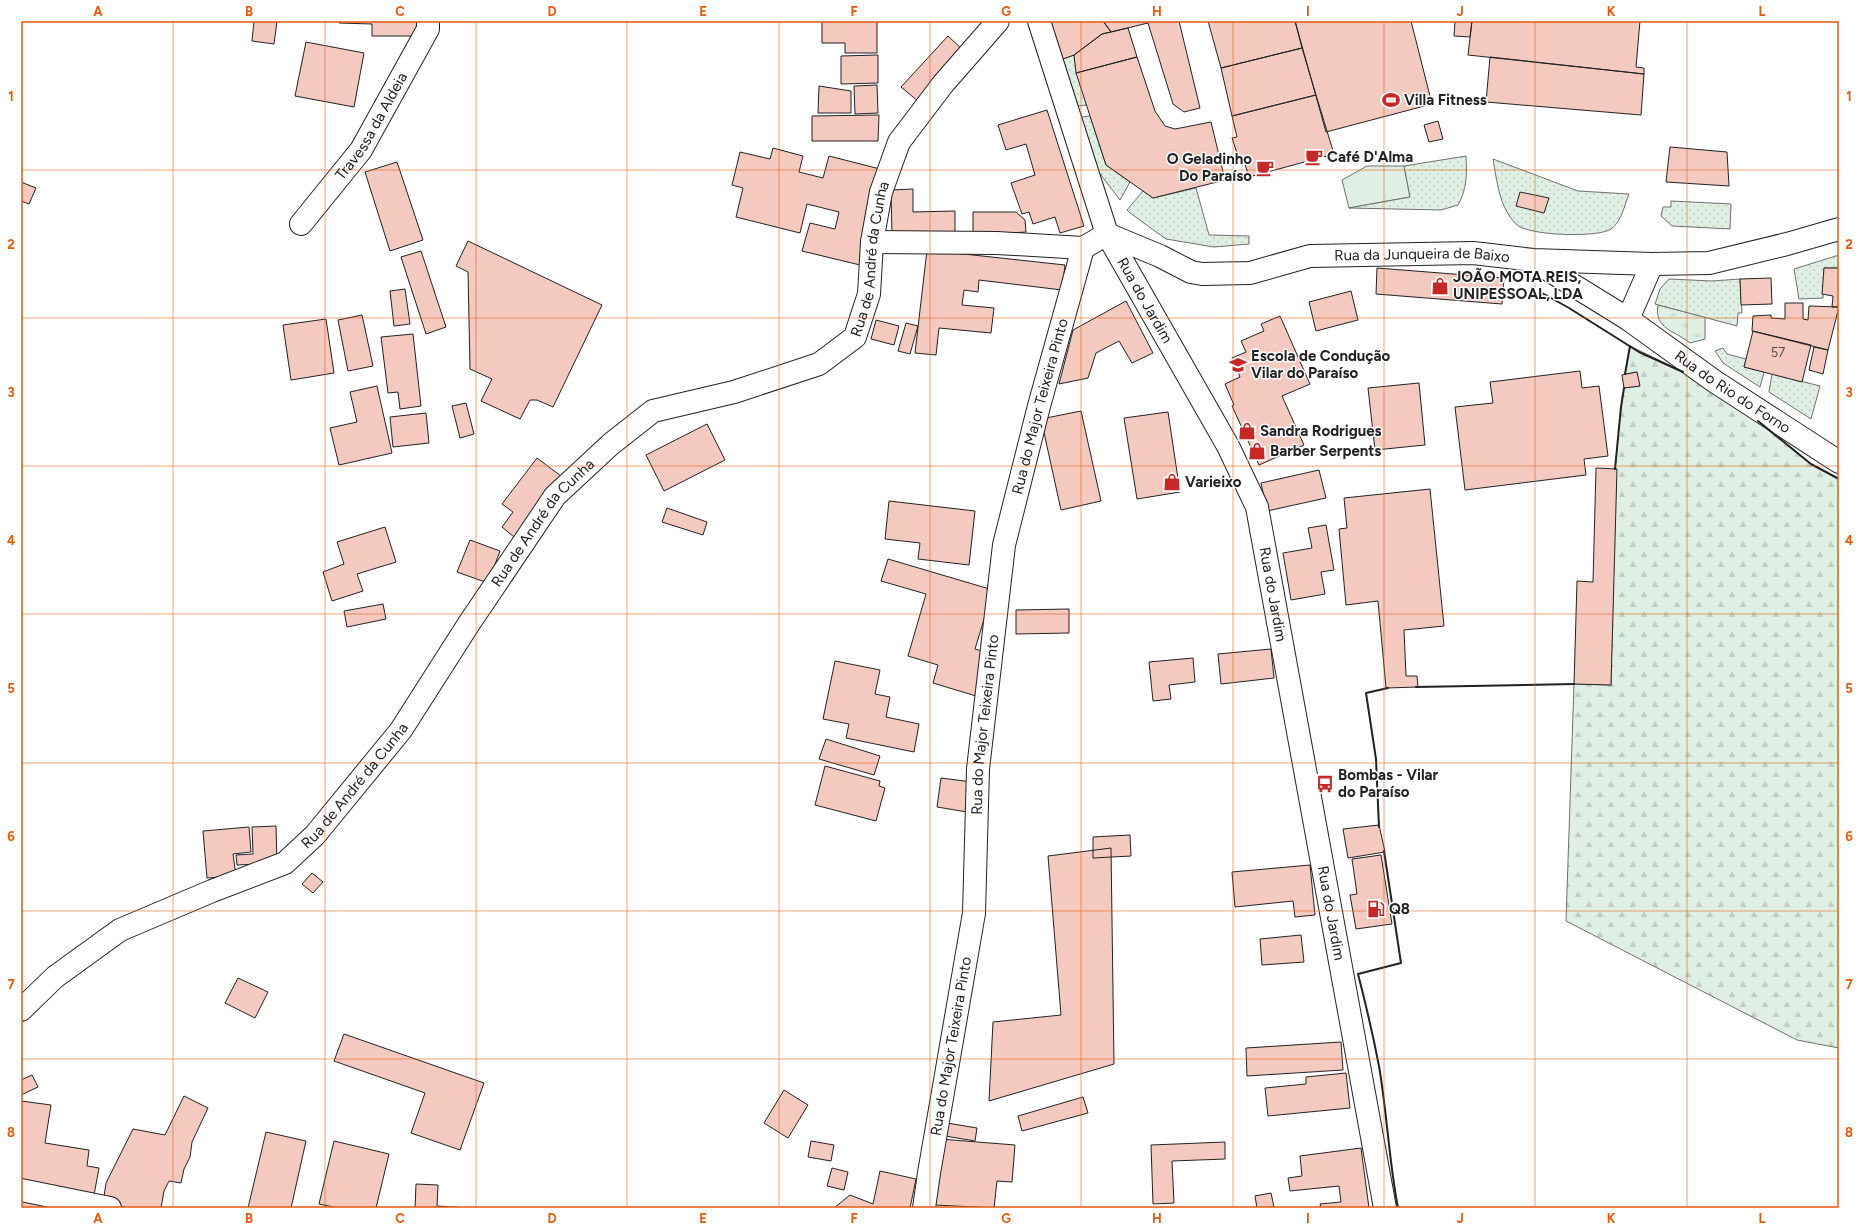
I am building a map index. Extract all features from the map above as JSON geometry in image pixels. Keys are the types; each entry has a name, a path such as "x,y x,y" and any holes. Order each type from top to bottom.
{"street":[{"name":"Travessa da Aldeia","path":"301,224 361,150 428,29 428,21"},
{"name":"Rua de André da Cunha","path":"21,1010 55,977 120,930 212,891 285,863 315,836 401,730 468,625 555,496 611,444 653,411 734,392 819,364 855,337 869,294 872,242 881,192 899,142 943,84 998,21"},
{"name":"Rua do Jardim","path":"1039,21 1107,234 1228,446 1257,507 1385,1208"},
{"name":"Rua da Junqueira de Baixo","path":"1107,234 1160,256 1191,272 1202,274 1250,273 1310,256 1473,253 1533,260 1652,264 1709,262 1788,244 1839,229"},
{"path":"872,242 998,243 1083,248 1107,234"},
{"name":"Rua do Major Teixeira Pinto","path":"924,1208 974,913 978,768 1004,545 1038,406 1083,248"},
{"name":"Rua do Rio do Forno","path":"1533,260 1628,319 1714,381 1839,462"},
{"path":"1628,319 1652,264"},
{"path":"21,1190 110,1208"}],"green space":[{"path":"1074,55 1087,105 1078,106 1063,59"},
{"path":"1090,116 1106,165 1130,182 1120,200 1098,171 1081,117"},
{"path":"1466,156 1466,181 1458,205 1441,210 1349,208 1410,197 1404,166"},
{"path":"1493,159 1578,191 1629,194 1618,222 1611,229 1604,232 1578,235 1534,231 1516,224 1506,210 1502,202"},
{"path":"1367,166 1404,166 1410,197 1349,208 1342,180"},
{"path":"1196,188 1209,235 1249,236 1249,244 1214,247 1166,239 1127,210 1143,191 1153,198"},
{"path":"1671,201 1731,204 1730,229 1672,226 1661,216 1663,207 1671,207"},
{"path":"1839,255 1839,268 1824,268 1823,298 1799,299 1794,269"},
{"path":"1669,279 1712,281 1740,279 1742,313 1738,313 1737,326 1655,304 1660,289"},
{"path":"1658,305 1705,317 1705,339 1690,343 1666,328 1659,319"},
{"path":"1630,346 1716,388 1811,464 1839,479 1839,1048 1797,1040 1566,921 1574,684 1611,685 1615,469 1624,388 1639,386 1637,372 1625,374"},
{"path":"1723,348 1727,354 1746,359 1744,367 1764,372 1760,387 1723,363 1715,351"},
{"path":"1772,374 1820,386 1811,419 1769,392"}],"building":[{"path":"254,21 277,21 274,44 252,41"},
{"path":"340,21 422,21 422,36 372,36 372,24 339,23"},
{"path":"822,21 877,21 877,53 845,53 845,43 822,43"},
{"path":"1050,21 1103,21 1111,32 1102,34 1074,55 1063,59"},
{"path":"1103,21 1179,21 1200,108 1184,112 1173,104 1148,23 1111,32"},
{"path":"1208,21 1295,21 1302,48 1221,68"},
{"path":"1295,21 1411,21 1432,104 1326,132"},
{"path":"1455,21 1472,21 1470,37 1454,36"},
{"path":"1472,21 1640,21 1636,67 1644,68 1644,74 1468,55"},
{"path":"1128,28 1137,57 1076,73 1074,55 1102,34"},
{"path":"948,36 965,52 919,102 901,87"},
{"path":"306,42 364,53 354,107 295,96"},
{"path":"1302,48 1316,95 1232,116 1221,68"},
{"path":"878,55 878,83 841,84 841,56"},
{"path":"1137,57 1155,111 1165,126 1175,129 1211,122 1225,180 1153,198 1106,165 1076,73"},
{"path":"1490,57 1644,74 1641,115 1486,102"},
{"path":"877,85 878,113 855,114 854,86"},
{"path":"819,86 851,91 851,113 818,113"},
{"path":"1316,95 1334,154 1249,177 1243,158 1239,159 1232,138 1237,137 1232,116"},
{"path":"1047,110 1084,226 1060,233 1055,217 1033,224 1029,212 1022,214 1011,183 1035,175 1026,144 1006,150 998,125"},
{"path":"879,115 878,141 812,141 812,116"},
{"path":"1438,121 1443,139 1429,142 1424,125"},
{"path":"1670,147 1727,152 1729,186 1666,182"},
{"path":"773,148 803,156 799,172 823,178 829,156 884,170 860,265 802,251 810,223 835,229 839,212 807,204 800,233 736,217 743,188 732,185 740,152 770,159"},
{"path":"397,162 423,240 390,251 365,172"},
{"path":"21,182 36,188 29,204 21,201"},
{"path":"913,189 913,212 955,211 955,233 892,235 891,190"},
{"path":"1520,192 1549,198 1544,213 1516,206"},
{"path":"973,212 1016,212 1025,220 1026,232 973,235"},
{"path":"468,241 602,305 553,407 537,400 530,400 520,419 481,401 492,379 470,369 468,272 456,266"},
{"path":"927,250 1065,265 1062,290 979,280 978,292 964,290 962,305 994,308 991,333 939,328 936,355 915,353"},
{"path":"421,251 446,327 426,334 401,257"},
{"name":"JOÃO MOTA REIS, UNIPESSOAL, LDA","path":"1377,268 1504,278 1502,304 1376,294"},
{"path":"1824,268 1839,268 1839,307 1832,307 1833,296 1822,294"},
{"path":"1771,278 1772,304 1741,305 1740,279"},
{"path":"405,289 410,324 394,326 390,291"},
{"path":"1351,291 1358,320 1316,331 1309,302"},
{"path":"1126,301 1153,353 1132,363 1119,341 1096,353 1088,378 1059,384 1073,330"},
{"path":"1785,303 1803,303 1803,319 1808,320 1809,306 1839,307 1828,350 1752,331 1753,316 1771,315 1771,318 1785,319"},
{"path":"362,315 373,366 348,371 338,320"},
{"path":"1280,316 1310,384 1282,396 1304,445 1259,465 1232,406 1234,405 1225,384 1240,377 1232,358 1246,352 1241,341 1264,331 1261,324"},
{"path":"326,319 334,373 291,380 283,325"},
{"path":"876,320 899,326 894,345 871,339"},
{"path":"906,323 918,326 910,354 898,351"},
{"path":"1753,331 1811,345 1802,382 1744,367"},
{"path":"413,334 421,406 400,409 398,392 388,393 381,337"},
{"path":"1814,347 1828,350 1823,374 1809,370"},
{"path":"1580,371 1582,388 1599,386 1608,456 1584,459 1586,475 1465,490 1455,407 1493,403 1490,382"},
{"path":"1637,372 1640,386 1624,388 1622,375"},
{"path":"1419,383 1425,445 1375,450 1368,388"},
{"path":"377,386 392,453 339,465 330,428 357,422 350,392"},
{"path":"466,403 474,434 460,438 452,406"},
{"path":"1081,411 1101,501 1061,510 1041,419"},
{"path":"1168,412 1180,492 1137,499 1124,418"},
{"path":"426,413 429,443 393,447 390,417"},
{"path":"707,424 725,460 664,491 646,455"},
{"path":"537,458 561,476 514,537 502,527 513,512 502,504"},
{"path":"1596,468 1617,469 1611,685 1574,684 1577,581 1593,582"},
{"path":"1319,470 1326,498 1267,511 1261,483"},
{"path":"1430,489 1444,626 1404,630 1406,676 1417,676 1418,687 1386,688 1378,601 1346,605 1339,529 1347,528 1344,498"},
{"path":"889,501 975,511 969,565 918,559 920,543 885,539"},
{"path":"667,508 707,522 703,535 662,522"},
{"path":"1326,525 1334,570 1321,572 1325,594 1291,600 1283,553 1312,548 1308,528"},
{"path":"385,527 396,562 357,574 363,591 332,601 323,572 344,564 337,542"},
{"path":"470,540 500,551 488,583 457,572"},
{"path":"888,559 993,590 975,649 989,653 976,696 933,683 938,665 908,656 926,594 881,581"},
{"path":"383,604 386,619 347,627 344,611"},
{"path":"1069,609 1069,633 1016,634 1016,610"},
{"path":"1271,649 1274,678 1221,684 1218,654"},
{"path":"1193,658 1195,682 1169,685 1171,699 1153,701 1149,662"},
{"path":"835,661 880,670 875,694 890,697 886,717 919,724 914,752 846,738 849,724 823,719"},
{"path":"826,739 880,756 874,775 819,759"},
{"path":"825,766 880,781 879,786 885,788 876,821 815,805"},
{"path":"941,778 972,782 967,812 937,807"},
{"path":"1379,825 1385,852 1348,858 1343,829"},
{"path":"276,826 277,863 237,865 236,855 253,854 252,827"},
{"path":"249,827 251,852 233,854 236,876 207,878 203,831"},
{"path":"1130,835 1131,856 1093,858 1093,837"},
{"path":"1111,848 1114,1064 989,1101 993,1022 1061,1015 1048,856"},
{"path":"1381,855 1392,924 1356,929 1350,895 1357,894 1352,859"},
{"path":"1310,865 1315,915 1295,917 1293,901 1235,907 1232,872"},
{"path":"312,873 323,882 313,893 302,884"},
{"path":"1301,935 1304,962 1262,965 1260,939"},
{"path":"238,978 268,992 255,1018 225,1003"},
{"path":"344,1034 484,1083 460,1150 411,1133 425,1093 334,1061"},
{"path":"1341,1042 1343,1070 1247,1076 1246,1048"},
{"path":"1346,1073 1350,1108 1268,1116 1265,1088 1306,1084 1306,1077"},
{"path":"32,1075 38,1087 21,1095 21,1080"},
{"path":"784,1090 808,1105 788,1138 764,1123"},
{"path":"184,1096 208,1108 192,1142 190,1157 184,1169 181,1183 169,1181 164,1191 161,1208 129,1208 103,1203 106,1183 133,1129 165,1135"},
{"path":"1083,1097 1088,1113 1022,1131 1018,1116"},
{"path":"21,1101 51,1105 45,1143 89,1150 87,1166 99,1168 94,1195 21,1183"},
{"path":"947,1123 977,1128 975,1141 945,1136"},
{"path":"266,1132 306,1141 291,1208 248,1208"},
{"path":"940,1139 1015,1145 1012,1182 997,1181 994,1208 935,1205"},
{"path":"334,1141 389,1154 376,1208 338,1208 319,1204"},
{"path":"811,1141 834,1145 831,1161 808,1157"},
{"path":"1225,1142 1225,1159 1172,1161 1174,1203 1153,1204 1151,1145"},
{"path":"1361,1148 1369,1208 1321,1208 1320,1204 1341,1202 1339,1186 1290,1191 1288,1178 1302,1176 1300,1156"},
{"path":"832,1168 848,1172 844,1190 827,1186"},
{"path":"880,1171 916,1179 910,1208 834,1208 850,1195 873,1204"},
{"path":"416,1184 438,1185 437,1206 470,1208 415,1208"},
{"path":"1271,1193 1274,1207 1257,1208 1255,1196"},
{"path":"21,1199 65,1208 21,1208"}],"wall":[{"path":"1542,293 1569,308 1639,352 1683,372"},
{"path":"1625,374 1630,346"},
{"path":"1615,469 1624,388"},
{"path":"1758,421 1811,464 1839,479"},
{"path":"1416,687 1574,684"},
{"path":"1379,827 1376,759 1366,693 1388,688"},
{"path":"1384,851 1401,963 1358,974 1379,1066 1392,1173 1398,1208"}],"place":[{"name":"Villa Fitness","path":"1391,100"},
{"name":"Café D'Alma","path":"1314,157"},
{"name":"O Geladinho Do Paraíso","path":"1265,168"},
{"name":"JOÃO MOTA REIS, UNIPESSOAL, LDA","path":"1440,286"},
{"name":"Escola de Condução Vilar do Paraíso","path":"1238,365"},
{"name":"Sandra Rodrigues","path":"1247,431"},
{"name":"Barber Serpents","path":"1257,451"},
{"name":"Varieixo","path":"1172,482"},
{"name":"Bombas - Vilar do Paraíso","path":"1325,784"},
{"name":"Q8","path":"1376,909"}]}
